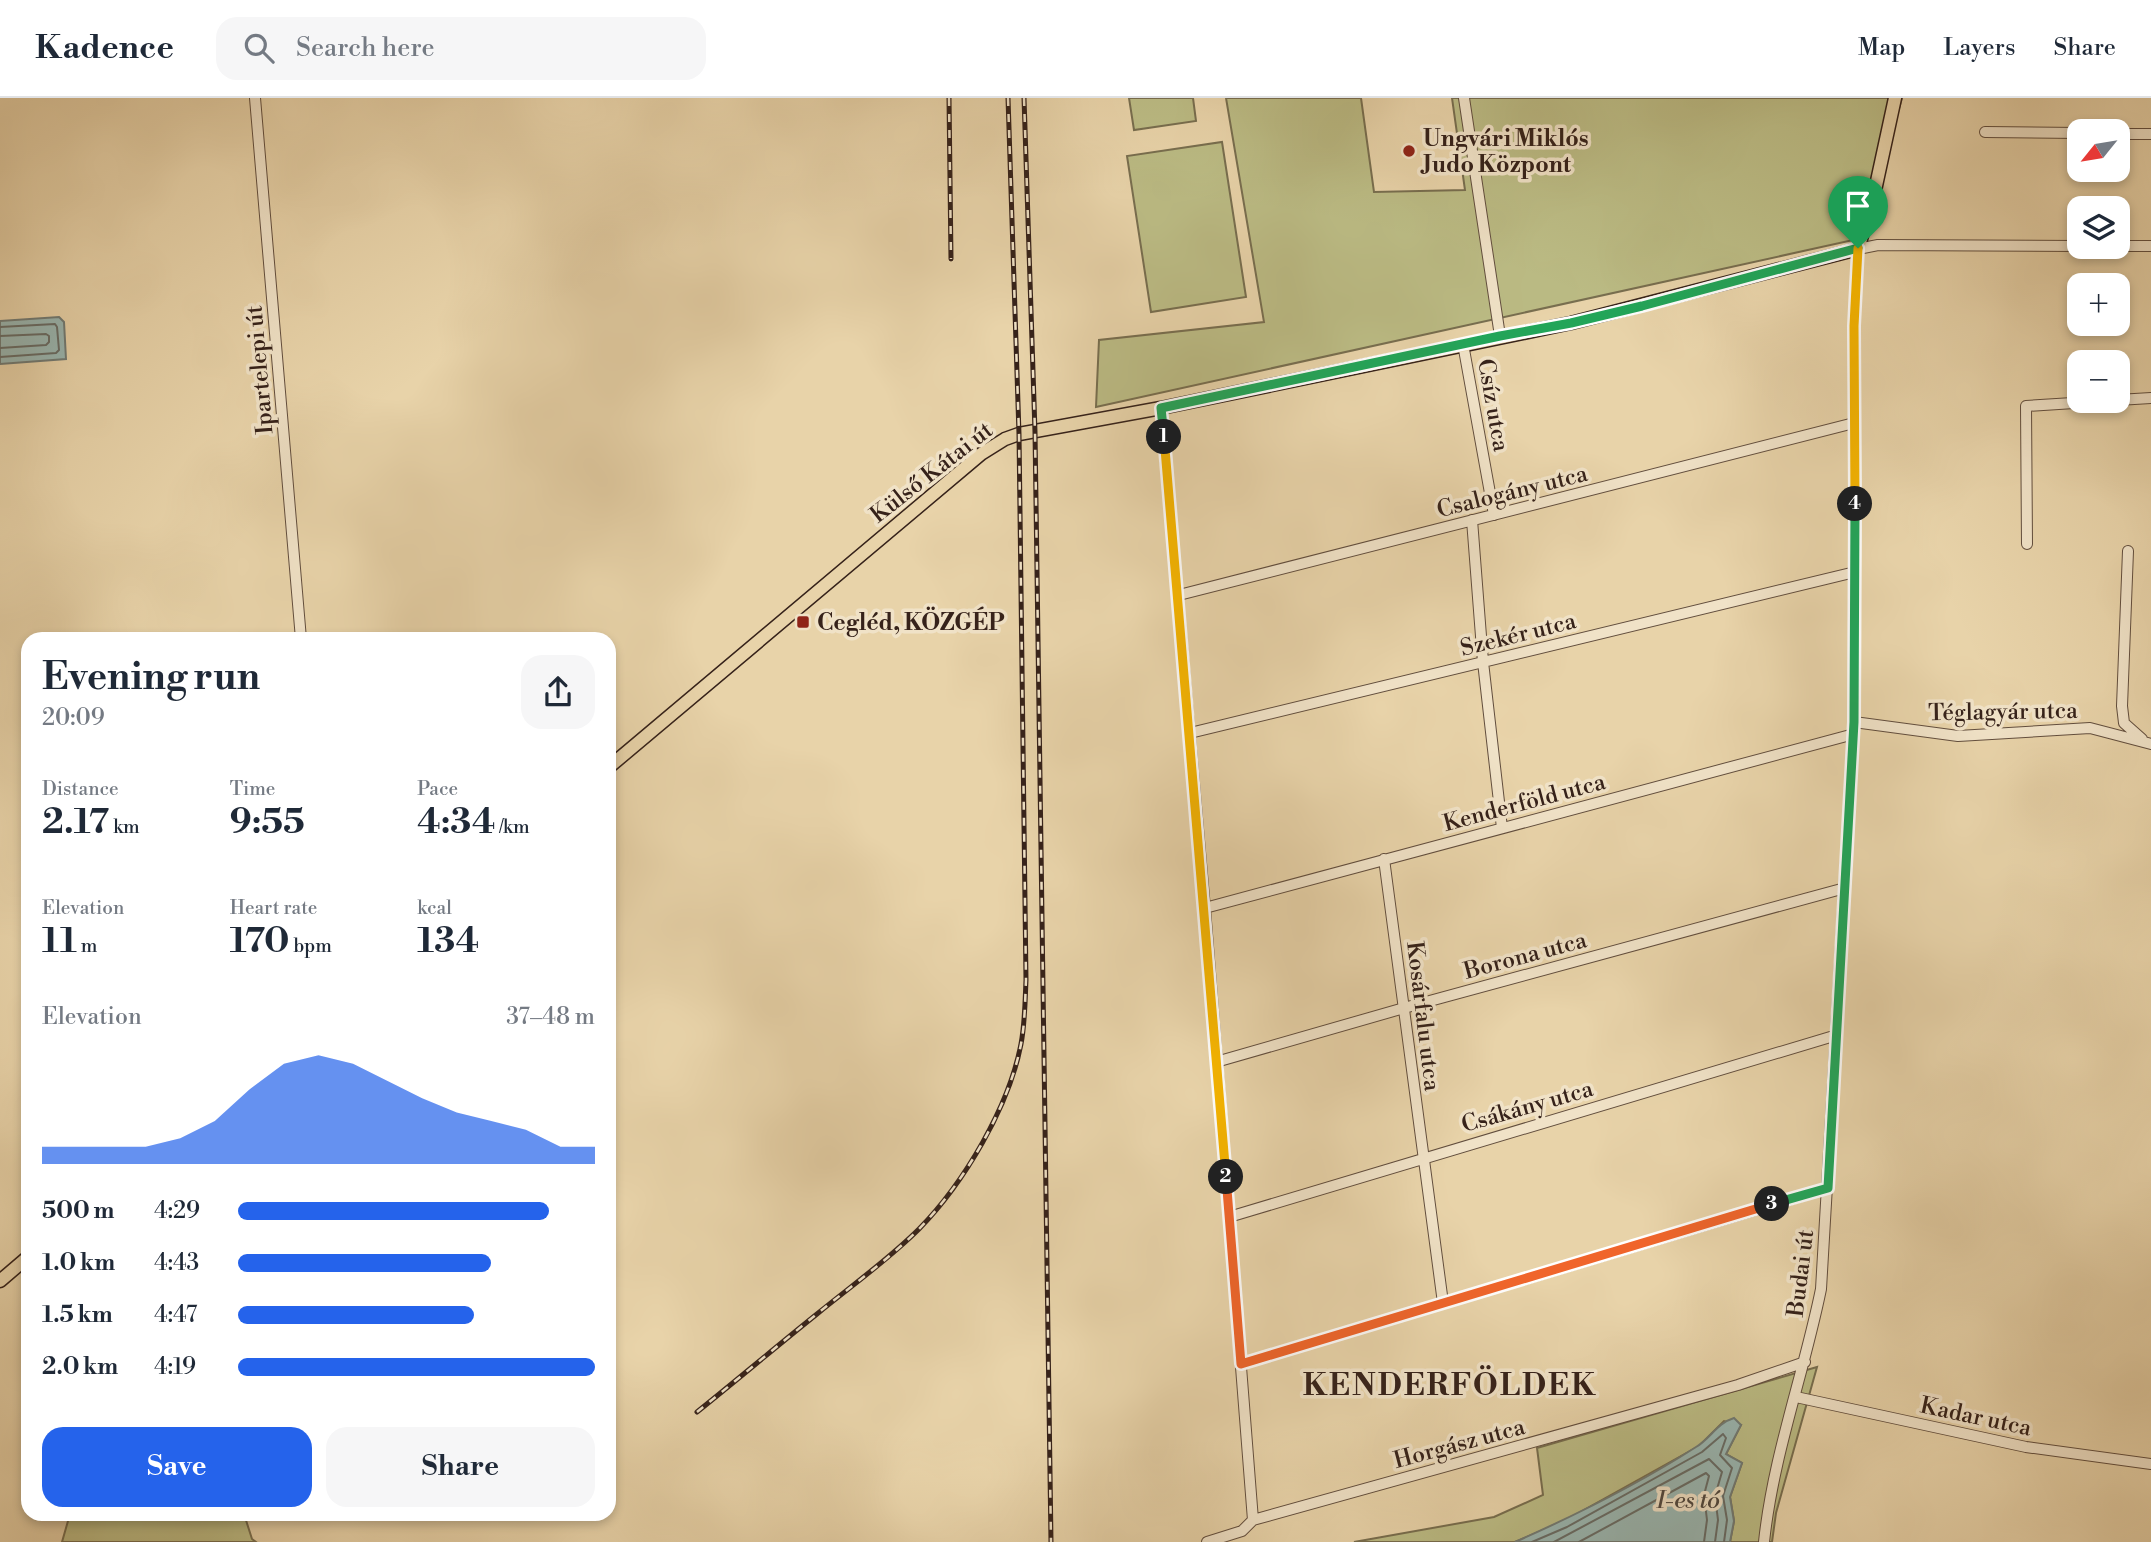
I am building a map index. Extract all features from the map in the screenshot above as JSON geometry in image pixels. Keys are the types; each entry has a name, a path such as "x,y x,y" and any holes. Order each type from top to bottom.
{"main road":[{"path":"1858,248 1874,195 1895,98"},
{"name":"Külső Kátai út","path":"616,761 981,454 1013,435 1161,408 1571,323 1858,248"},
{"path":"0,1281 21,1263"}],"street":[{"name":"Ipartelepi út","path":"254,98 300,632"},
{"path":"1464,98 1500,336"},
{"path":"1985,132 2067,133"},
{"path":"2130,134 2151,134"},
{"path":"1858,248 2067,246"},
{"path":"2130,246 2151,246"},
{"name":"Budai út","path":"1764,1542 1772,1491 1821,1289 1854,734 1854,326 1858,248"},
{"name":"Csíz utca","path":"1463,344 1494,515"},
{"path":"2130,399 2151,398"},
{"path":"2026,544 2026,406 2067,403"},
{"path":"1161,408 1205,908 1253,1520"},
{"name":"Csalogány utca","path":"1179,595 1854,424"},
{"path":"1472,520 1483,662 1502,828"},
{"path":"2129,551 2122,706 2124,723 2147,742"},
{"name":"Szekér utca","path":"1190,733 1855,572"},
{"name":"Téglagyár utca","path":"1854,722 1958,736 2090,728 2147,742"},
{"name":"Kenderföld utca","path":"1205,908 1854,734"},
{"name":"Kosárfalu utca","path":"1384,859 1443,1303"},
{"name":"Borona utca","path":"1216,1062 1845,888"},
{"name":"Csákány utca","path":"1229,1216 1837,1035"},
{"path":"1241,1364 1828,1188"},
{"name":"Horgász utca","path":"1207,1542 1242,1531 1253,1520 1738,1385 1805,1362"},
{"name":"Kadar utca","path":"1796,1397 2026,1447 2151,1464"}],"green space":[{"path":"1129,98 1193,98 1196,121 1134,130"},
{"path":"1226,98 1361,98 1374,192 1465,190 1452,98 1902,98 1867,237 1096,407 1099,340 1264,322"},
{"path":"1222,142 1246,297 1151,312 1127,156"},
{"path":"1817,1367 1776,1513 1772,1542 1730,1542 1734,1521 1730,1497 1742,1463 1726,1454 1741,1425 1724,1421 1699,1446 1564,1521 1515,1542 1354,1542 1494,1517 1543,1495 1537,1448"},
{"path":"68,1521 246,1521 252,1539 256,1542 62,1542"}],"water":[{"path":"59,317 64,322 66,359 0,364 0,321"},
{"name":"I-es tó","path":"1734,1418 1741,1425 1726,1454 1742,1463 1730,1497 1734,1521 1730,1542 1515,1542 1584,1510 1653,1473 1701,1444 1728,1420"}],"railway":[{"path":"949,98 951,259"},
{"path":"697,1412 895,1251 936,1210 968,1167 995,1118 1015,1068 1021,1044 1026,980 1019,434 1008,98"},
{"path":"1024,98 1035,432 1051,1542"}],"place":[{"name":"Ungvári Miklós Judo Központ","path":"1409,151"},
{"name":"Cegléd, KÖZGÉP","path":"803,622"}],"district":[{"name":"KENDERFÖLDEK","path":"1450,1385"}],"route":[{"path":"1858,248 1854,326 1854,722 1828,1188 1241,1364 1179,595 1161,408 1571,323 1858,248"}]}
